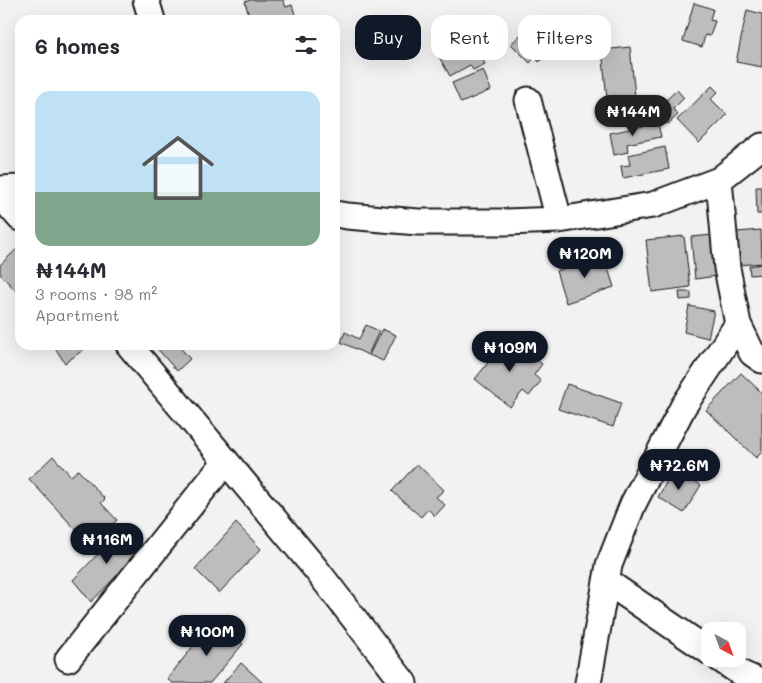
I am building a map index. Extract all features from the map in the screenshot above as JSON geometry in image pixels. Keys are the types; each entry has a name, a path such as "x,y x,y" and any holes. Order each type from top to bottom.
{"street":[{"path":"146,0 150,15"},
{"path":"528,100 559,220"},
{"path":"340,215 418,222 506,222 559,220 653,205 719,180 762,146"},
{"path":"719,180 727,268 738,324 752,353 762,360"},
{"path":"0,188 15,188"},
{"path":"0,195 15,212"},
{"path":"588,683 609,565 632,504 683,407 738,324"},
{"path":"133,350 315,568 404,683"},
{"path":"68,659 226,461"},
{"path":"606,581 701,646"},
{"path":"733,668 762,683"}],"building":[{"path":"250,0 283,0 286,7 292,5 295,15 249,15 245,2"},
{"path":"694,3 713,9 710,20 715,21 710,36 705,35 702,47 683,41"},
{"path":"747,10 762,14 762,67 736,62"},
{"path":"518,37 518,51 511,44"},
{"path":"630,47 637,116 609,119 603,60 611,60 611,49"},
{"path":"441,60 483,60 485,64 473,70 470,65 450,76"},
{"path":"483,70 491,90 461,103 452,83"},
{"path":"712,86 718,92 711,99 727,115 699,143 677,120"},
{"path":"677,90 684,98 673,109 678,115 668,124 655,110"},
{"path":"658,123 661,137 627,144 628,152 614,155 610,133"},
{"path":"665,147 669,169 623,178 621,166 630,165 628,155"},
{"path":"756,187 762,187 762,214 757,214"},
{"path":"761,230 762,263 739,265 737,232"},
{"path":"713,235 717,276 695,279 691,237"},
{"path":"684,236 690,287 652,292 646,240"},
{"path":"15,251 15,290 0,274 0,265"},
{"path":"604,256 614,287 566,303 556,271"},
{"path":"762,264 762,274 750,275 749,266"},
{"path":"679,292 691,292 691,299 680,300"},
{"path":"689,306 714,311 708,338 684,332"},
{"path":"366,325 379,331 368,355 341,342 345,332 359,339"},
{"path":"382,329 396,335 383,361 369,355"},
{"path":"508,338 542,364 534,375 541,381 529,396 523,391 510,407 475,379"},
{"path":"56,350 83,350 65,363"},
{"path":"158,350 182,350 190,359 177,371"},
{"path":"741,373 762,393 762,452 756,458 706,410"},
{"path":"567,384 621,403 613,427 558,409"},
{"path":"53,456 71,476 78,470 105,499 101,503 117,520 90,545 29,479"},
{"path":"417,464 444,490 436,497 445,505 435,516 428,509 421,517 392,491"},
{"path":"674,469 701,485 684,513 658,497"},
{"path":"236,523 261,549 219,593 195,569"},
{"path":"123,528 142,550 91,602 73,580"},
{"path":"214,620 243,644 210,683 172,683 167,679"},
{"path":"241,663 263,683 223,683"}]}
